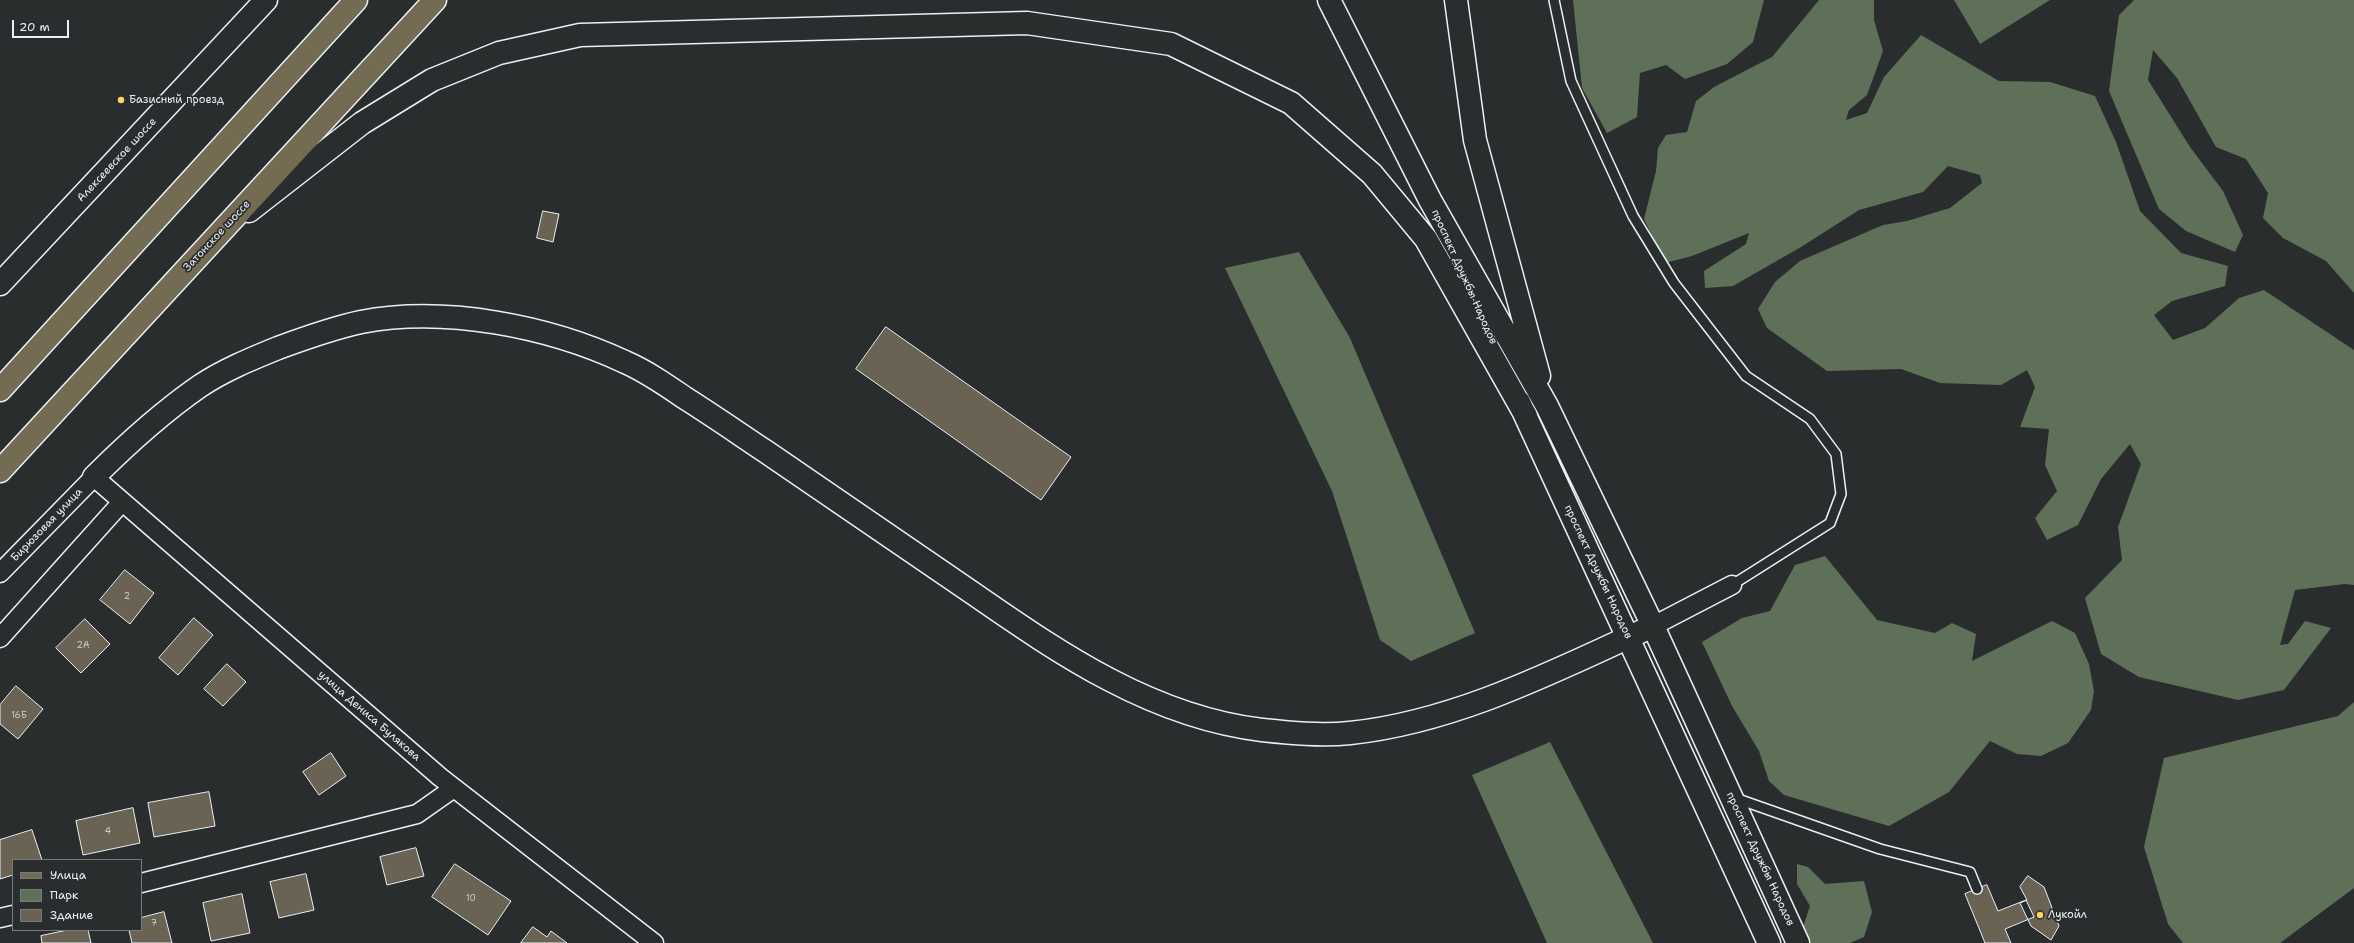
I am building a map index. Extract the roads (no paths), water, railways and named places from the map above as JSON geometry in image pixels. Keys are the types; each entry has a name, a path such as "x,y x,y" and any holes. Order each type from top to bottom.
{"main road":[{"name":"Алексеевское шоссе","path":"0,284 266,0"},
{"path":"0,390 356,0"},
{"name":"Затонское шоссе","path":"0,471 435,0"},
{"path":"1329,0 1430,200 1547,406"},
{"path":"1456,0 1475,140 1547,406"},
{"path":"220,234 362,123 432,80 499,53 580,35 1027,23 1171,44 1291,104 1372,174 1426,239 1526,416"},
{"name":"проспект Дружбы Народов","path":"1430,200 1526,416 1769,943"},
{"path":"94,477 122,448 202,384 244,361 328,331 363,322 444,316 538,331 627,362 741,434 1045,643 1124,689 1169,708 1217,721 1259,730 1307,733 1348,733 1394,725 1439,714 1487,698 1542,676 1653,626"},
{"name":"проспект Дружбы Народов","path":"1547,406 1653,626 1798,943"}],"street":[{"name":"улица Дениса Булякова","path":"94,477 454,788 645,940"},
{"name":"Бирюзовая улица","path":"0,574 94,477"},
{"path":"0,638 122,502"},
{"path":"1653,626 1732,585"},
{"path":"142,883 417,814 454,788"},
{"path":"0,918 12,915"}],"lane":[{"path":"1554,0 1571,81 1633,216 1674,283 1746,376 1810,419 1836,454 1842,494 1830,523 1732,585"},
{"path":"1731,797 1880,849 1970,872 1977,889"}],"place":[{"name":"Базисный проезд","path":"121,100"},
{"name":"Лукойл","path":"2040,915"}]}
